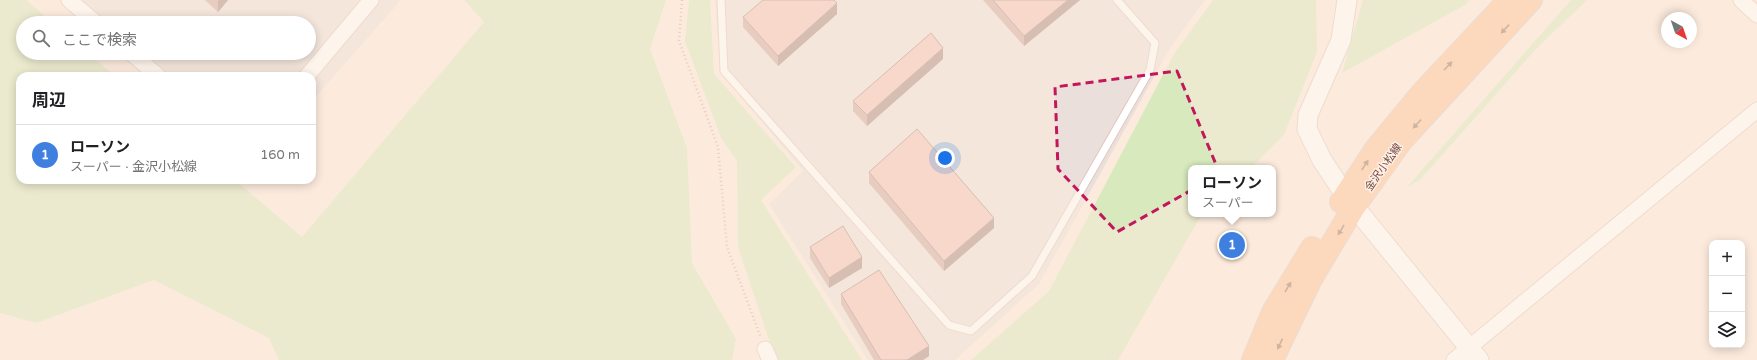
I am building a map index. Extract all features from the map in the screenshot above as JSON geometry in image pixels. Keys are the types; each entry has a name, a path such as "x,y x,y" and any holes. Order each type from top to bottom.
{"main road":[{"name":"金沢小松線","path":"1272,360 1375,150 1422,93 1509,0"},
{"name":"金沢小松線","path":"1252,360 1273,312 1350,201 1402,140 1531,0"}],"street":[{"path":"69,0 88,16"},
{"path":"310,72 372,0"},
{"path":"1347,0 1341,40 1308,115 1307,129 1322,160 1350,201 1474,354"},
{"path":"1741,0 1757,15"},
{"path":"139,60 153,72"},
{"path":"1454,360 1474,354 1757,110"}],"lane":[{"path":"720,0 724,71 949,325 971,331 1032,276 1150,70 1155,43 1117,0"}],"path":[{"path":"682,0 679,41 718,147 727,247 765,356"}],"highlighted area":[{"path":"1177,71 1220,174 1117,232 1058,169 1055,87"}],"shaded area":[{"path":"62,0 401,0 316,96 316,72 143,72 129,60 316,60 316,16 77,16 60,2"},
{"path":"715,0 1205,0 1170,48 1039,284 955,360 868,360 769,204 803,171 720,72"}],"green space":[{"path":"0,0 26,0 45,16 16,16 16,60 96,60 110,72 16,72 16,184 240,184 302,237 484,22 464,0 666,0 650,49 687,148 692,263 736,339 732,360 279,360 269,338 154,280 36,323 0,313"},
{"path":"689,0 710,0 714,74 796,167 761,200 862,360 778,360 774,355 738,247 737,161 721,138 685,41"},
{"path":"1213,0 1316,0 1317,52 1284,135 1254,165 1188,165 1188,217 1201,217 1118,360 971,360 1049,291 1174,54"},
{"path":"1363,0 1470,0 1465,5 1342,73"},
{"path":"1571,0 1587,0 1536,49 1420,180 1407,187"}],"building":[{"path":"763,0 834,0 837,3 778,56 743,17"},
{"path":"993,0 1068,0 1024,36"},
{"path":"931,33 943,48 867,115 853,101"},
{"path":"917,129 994,218 944,261 869,172"},
{"path":"843,226 862,257 829,278 810,247"},
{"path":"879,270 929,346 907,360 881,360 841,294"}],"place":[{"name":"ローソン","path":"1232,245"}]}
